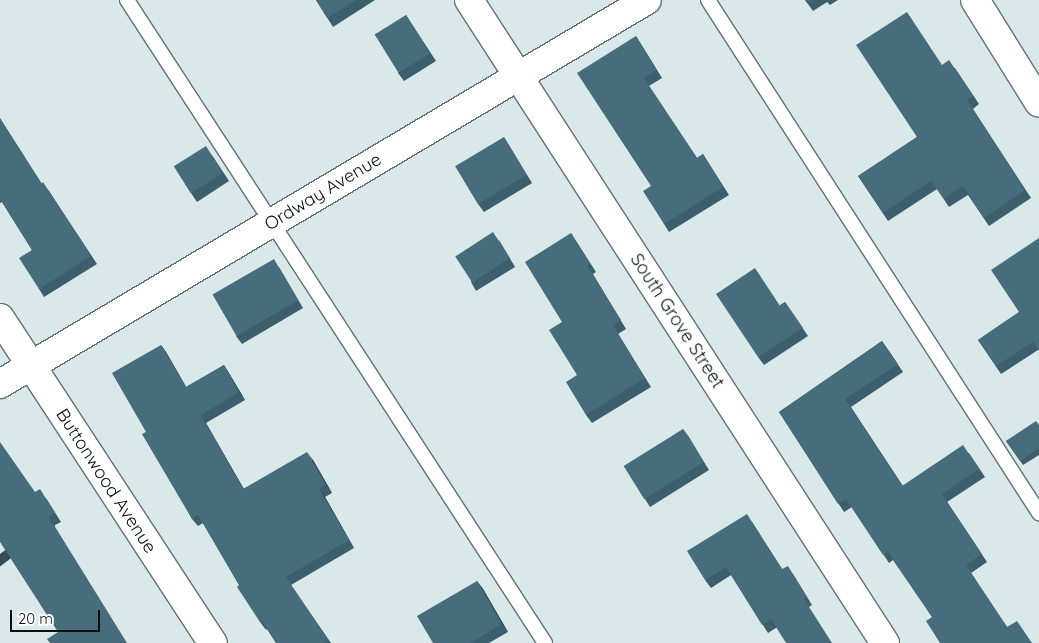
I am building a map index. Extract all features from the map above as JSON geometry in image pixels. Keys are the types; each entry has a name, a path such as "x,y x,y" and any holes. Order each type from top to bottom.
{"street":[{"name":"South Grove Street","path":"469,0 885,643"},
{"name":"Ordway Avenue","path":"0,384 646,0"},
{"path":"975,0 1039,103"},
{"name":"Buttonwood Avenue","path":"0,318 213,643"}],"lane":[{"path":"127,0 545,643"},
{"path":"708,0 1039,513"}],"building":[{"path":"316,0 356,0 327,18"},
{"path":"907,12 942,65 949,60 973,96 967,100 1025,190 984,218 963,186 944,199 931,181 883,213 858,176 917,137 856,45"},
{"path":"406,15 430,53 398,73 375,35"},
{"path":"636,36 657,70 644,78 697,158 703,154 723,187 664,224 643,191 651,186 577,73"},
{"path":"0,119 41,184 43,182 91,256 39,289 19,258 32,250 0,199"},
{"path":"504,137 527,175 478,204 455,166"},
{"path":"206,146 223,173 191,193 174,166"},
{"path":"493,232 510,258 472,283 455,257"},
{"path":"571,233 590,264 587,266 621,320 613,325 645,378 586,415 566,382 577,375 549,330 562,322 525,262"},
{"path":"1039,238 1039,351 1033,342 996,366 978,340 1019,312 991,270"},
{"path":"274,259 298,301 237,336 213,294"},
{"path":"755,268 780,306 785,302 803,328 758,357 716,294"},
{"path":"882,341 898,364 845,399 902,486 963,445 979,469 942,494 982,554 966,565 1007,627 1017,621 1032,643 940,643 926,621 932,617 888,551 883,555 846,499 838,504 779,412"},
{"path":"161,345 186,387 224,365 239,392 201,415 243,489 307,452 326,485 319,489 349,540 286,577 328,640 323,643 276,643 237,587 239,585 198,515 192,519 142,434 146,432 112,373"},
{"path":"1036,421 1039,425 1039,448 1020,461 1006,441"},
{"path":"683,429 704,462 644,499 624,466"},
{"path":"0,442 35,492 40,489 55,513 49,517 127,643 50,643 47,639 58,632 0,542"},
{"path":"747,514 782,569 788,566 807,597 804,599 832,643 786,643 771,619 762,625 726,567 705,580 687,551"},
{"path":"477,581 502,624 470,643 433,643 417,616"}]}
